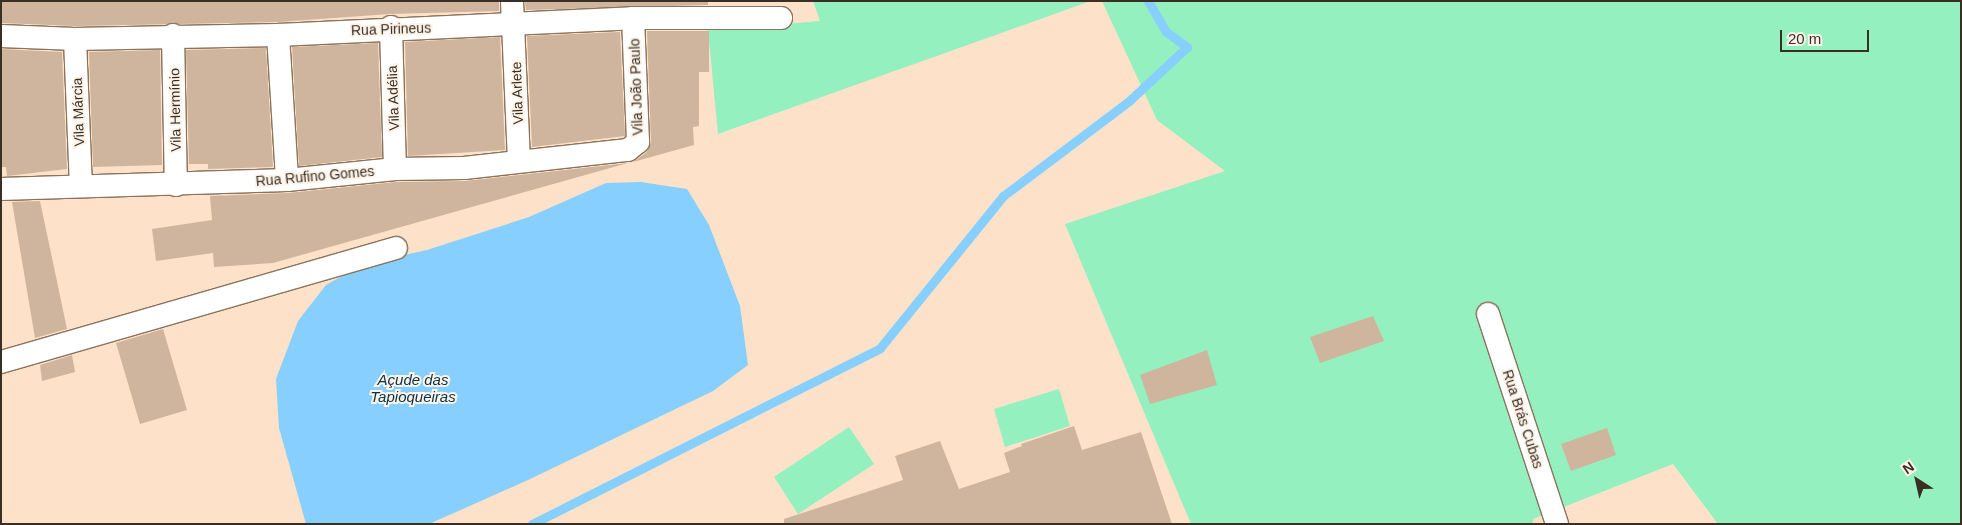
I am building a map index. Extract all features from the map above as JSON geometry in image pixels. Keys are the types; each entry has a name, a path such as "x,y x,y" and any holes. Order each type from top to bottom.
{"street":[{"name":"Vila Arlete","path":"512,1 519,161"},
{"name":"Rua Pirineus","path":"1,36 75,39 173,35 278,35 391,27 514,25 633,18 782,18"},
{"name":"Vila João Paulo","path":"628,150 638,142 633,18"},
{"name":"Vila Adélia","path":"391,27 395,169"},
{"name":"Vila Hermínio","path":"173,35 176,185"},
{"path":"278,35 287,180"},
{"name":"Vila Márcia","path":"75,39 81,186"},
{"name":"Rua Rufino Gomes","path":"1,189 176,185 287,180 395,169 464,168 628,150"},
{"path":"1,362 396,248"},
{"name":"Rua Brás Cubas","path":"1488,314 1557,524"}],"green space":[{"path":"813,1 1091,1 718,134 708,30 820,21"},
{"path":"1102,1 1961,1 1961,524 1718,524 1673,464 1533,519 1533,524 1191,524 1065,224 1225,171 1157,120"},
{"path":"1059,389 1070,426 1005,447 994,409"},
{"path":"849,427 874,464 798,514 774,477"}],"water":[{"name":"Açude das Tapioqueiras","path":"641,182 687,189 709,225 740,306 748,365 713,391 528,480 429,524 306,524 279,428 276,379 298,321 326,285 364,264 427,250 529,217 606,183"}],"building":[{"path":"1,1 499,1 499,11 390,14 278,22 75,26 1,23"},
{"path":"525,1 708,1 708,5 526,10"},
{"path":"647,31 709,31 709,72 699,72 699,126 693,127 694,145 633,162 647,152 651,142"},
{"path":"620,32 625,136 532,147 527,36"},
{"path":"500,37 505,150 408,156 405,42"},
{"path":"378,43 382,157 299,166 292,47"},
{"path":"266,48 273,167 208,169 208,164 189,164 186,50"},
{"path":"1,49 62,52 67,169 7,176 6,167 1,167"},
{"path":"160,50 162,165 93,167 89,52"},
{"path":"628,163 273,263 214,267 213,253 156,261 152,229 212,220 210,196 288,193 396,182 465,181"},
{"path":"40,201 67,329 35,338 12,202"},
{"path":"1373,316 1384,341 1320,363 1310,337"},
{"path":"163,329 187,410 140,424 116,343"},
{"path":"1207,350 1217,385 1150,404 1140,375"},
{"path":"72,355 75,372 42,381 40,365"},
{"path":"1074,426 1082,450 1141,432 1172,524 784,524 784,519 903,480 895,456 940,441 959,489 1010,472 1004,453 1022,446 1021,444"},
{"path":"1607,428 1616,455 1571,471 1561,444"}],"waterway":[{"path":"532,524 880,348 1003,196 1129,101 1187,47 1166,32 1148,1"}]}
